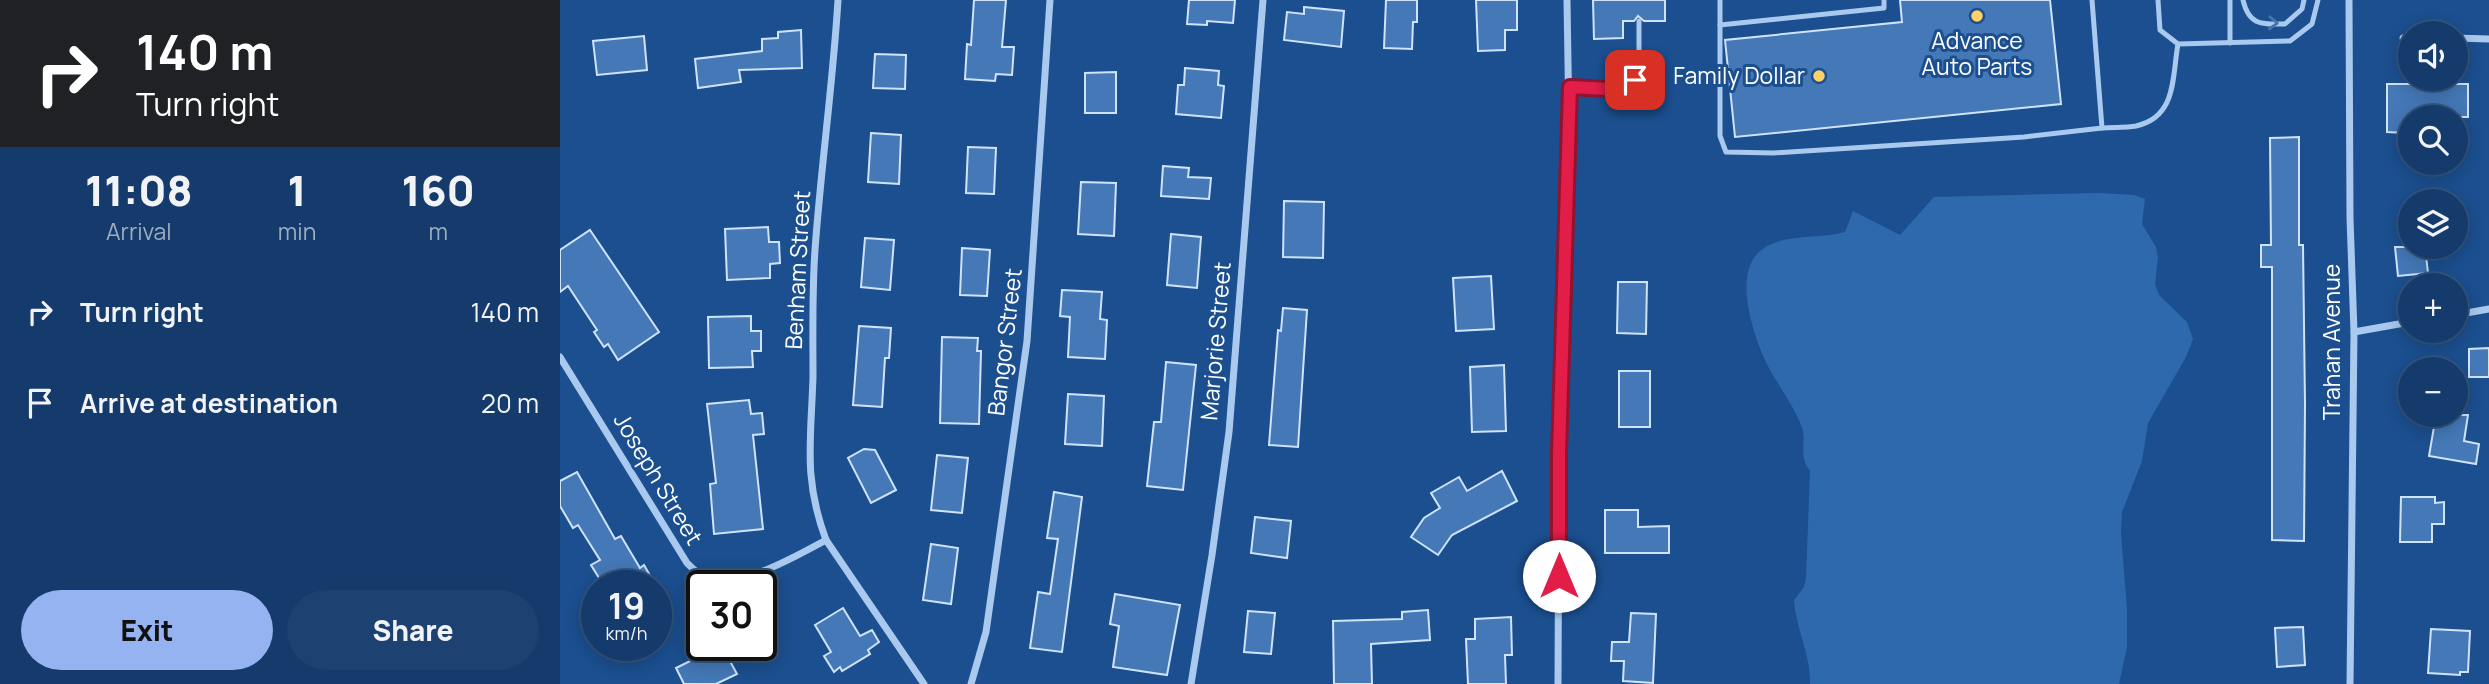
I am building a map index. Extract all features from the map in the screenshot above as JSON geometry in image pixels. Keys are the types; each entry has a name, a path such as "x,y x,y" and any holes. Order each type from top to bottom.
{"street":[{"name":"Benham Street","path":"838,0 815,254 813,381 808,446 813,499 826,540 924,684"},
{"name":"Bangor Street","path":"971,684 986,632 1027,341 1051,0"},
{"name":"Marjorie Street","path":"1191,684 1228,432 1263,0"},
{"path":"1558,684 1559,453 1570,87 1567,0"},
{"name":"Trahan Avenue","path":"2349,0 2350,218 2354,332 2350,684"},
{"path":"2468,38 2489,39"},
{"path":"2468,313 2489,309"},
{"path":"2354,332 2398,324"},
{"name":"Joseph Street","path":"560,357 687,564 703,577 723,580 746,576 788,561 826,540"}],"lane":[{"path":"1720,0 1720,136 1726,152 1773,153 2024,137 2137,126 2158,115 2170,100 2178,44"},
{"path":"1720,25 1884,8 1884,0"},
{"path":"2092,0 2102,128"},
{"path":"2158,0 2160,30 2178,44 2290,41 2312,24 2318,0"},
{"path":"2230,43 2231,0"},
{"path":"2243,0 2246,12 2255,21 2265,24 2285,24 2302,9 2304,0"},
{"path":"1570,87 1608,89 1635,80 1639,61 1639,21"}],"shaded area":[{"path":"2099,193 2134,195 2145,199 2142,224 2156,247 2158,258 2155,284 2159,295 2187,322 2193,339 2186,357 2148,423 2142,461 2122,512 2127,647 2119,684 1810,684 1794,600 1804,587 1806,578 1810,471 1804,459 1801,425 1765,360 1751,321 1747,276 1751,263 1758,253 1777,242 1845,232 1853,211 1900,235 1934,197"}],"building":[{"path":"974,0 1006,0 1002,47 1014,47 1012,75 996,74 995,81 965,79 967,44 971,45"},
{"path":"1189,0 1235,0 1233,23 1207,21 1207,25 1187,24"},
{"path":"1386,0 1417,0 1417,22 1413,22 1412,49 1384,48"},
{"path":"1476,0 1517,0 1517,30 1505,30 1505,50 1478,51"},
{"path":"1593,0 1665,0 1665,21 1644,21 1638,16 1634,21 1623,21 1623,38 1594,39"},
{"path":"1900,0 2050,0 2061,104 1735,137 1725,40 1902,22"},
{"path":"1304,7 1344,11 1341,47 1284,40 1287,12 1304,14"},
{"path":"801,30 802,68 739,70 741,82 698,88 695,59 762,51 762,39 778,38 778,32"},
{"path":"644,36 647,70 597,75 593,41"},
{"path":"875,54 906,55 905,89 873,88"},
{"path":"1185,68 1219,71 1218,85 1224,86 1221,118 1176,114 1178,85 1184,85"},
{"path":"1116,72 1116,113 1085,113 1085,73"},
{"path":"2387,84 2398,84 2398,91 2468,91 2468,105 2398,105 2398,133 2387,132"},
{"path":"871,133 901,135 899,184 868,182"},
{"path":"2299,137 2299,245 2303,245 2305,404 2304,541 2272,540 2272,267 2261,267 2261,245 2271,245 2270,138"},
{"path":"968,147 996,148 994,194 966,193"},
{"path":"1163,166 1189,168 1188,177 1211,178 1209,199 1161,196"},
{"path":"1081,182 1116,183 1114,236 1078,234"},
{"path":"1284,201 1324,202 1323,258 1283,257"},
{"path":"768,227 769,242 779,242 780,263 770,264 770,278 727,280 725,229"},
{"path":"590,230 659,332 618,360 608,344 604,347 594,332 597,330 568,286 560,292 560,250"},
{"path":"1171,234 1201,237 1197,288 1167,285"},
{"path":"865,238 894,240 890,290 861,287"},
{"path":"2395,247 2398,247 2398,259 2426,259 2428,273 2398,273 2398,276"},
{"path":"962,248 990,250 987,296 960,295"},
{"path":"1491,276 1494,329 1456,331 1453,278"},
{"path":"1618,282 1647,282 1646,334 1617,333"},
{"path":"1062,290 1102,292 1100,319 1107,320 1105,359 1068,357 1070,317 1060,316"},
{"path":"1283,308 1307,310 1298,447 1269,445 1278,330 1281,331"},
{"path":"751,316 751,331 761,331 761,351 752,351 753,367 709,368 708,317"},
{"path":"859,326 891,328 889,358 885,358 882,407 853,405"},
{"path":"942,337 978,338 977,351 981,351 979,424 940,423"},
{"path":"2489,348 2489,377 2469,377 2469,349"},
{"path":"1166,362 1196,365 1183,490 1147,486 1154,422 1161,422"},
{"path":"1504,365 1506,431 1472,432 1470,367"},
{"path":"1619,371 1650,371 1650,427 1619,427"},
{"path":"1068,394 1104,396 1102,446 1065,444"},
{"path":"749,400 751,414 762,413 764,434 753,435 763,529 714,534 710,484 716,483 707,404"},
{"path":"2434,427 2466,427 2464,441 2479,444 2476,464 2429,456"},
{"path":"864,449 875,450 896,490 871,503 848,458"},
{"path":"937,455 968,458 962,513 931,510"},
{"path":"1502,471 1517,501 1452,535 1438,555 1411,537 1424,518 1440,508 1431,493 1459,477 1467,491"},
{"path":"577,472 615,539 621,536 640,568 644,565 647,570 594,570 591,565 600,560 578,525 573,528 560,506 560,481"},
{"path":"1054,492 1082,497 1062,652 1030,648 1038,592 1050,594 1058,539 1047,538"},
{"path":"2401,497 2435,497 2435,503 2444,502 2444,524 2432,524 2432,542 2400,542"},
{"path":"1605,510 1638,510 1638,527 1669,526 1669,553 1605,553"},
{"path":"1255,517 1291,521 1287,558 1251,553"},
{"path":"931,544 958,548 951,604 923,600"},
{"path":"1115,594 1180,605 1167,675 1113,667 1119,626 1110,624"},
{"path":"843,608 860,636 872,630 879,642 868,650 870,654 842,671 840,667 834,672 824,656 831,652 815,625"},
{"path":"1428,610 1430,640 1371,644 1372,684 1334,684 1333,621 1402,619 1402,612"},
{"path":"1248,611 1275,613 1271,654 1244,652"},
{"path":"1631,613 1656,614 1653,683 1623,681 1624,661 1611,661 1612,642 1629,642"},
{"path":"1511,617 1512,655 1505,655 1506,684 1468,684 1466,639 1475,639 1475,619"},
{"path":"2303,627 2305,665 2277,667 2275,628"},
{"path":"2431,629 2470,631 2468,672 2460,672 2460,675 2428,673"},
{"path":"690,661 730,661 737,674 716,684 684,684 676,668"}],"place":[{"name":"Advance Auto Parts","path":"1977,16"},
{"name":"Family Dollar","path":"1819,76"}],"route":[{"path":"1559,576 1559,453 1570,87 1608,89 1635,80"}]}
